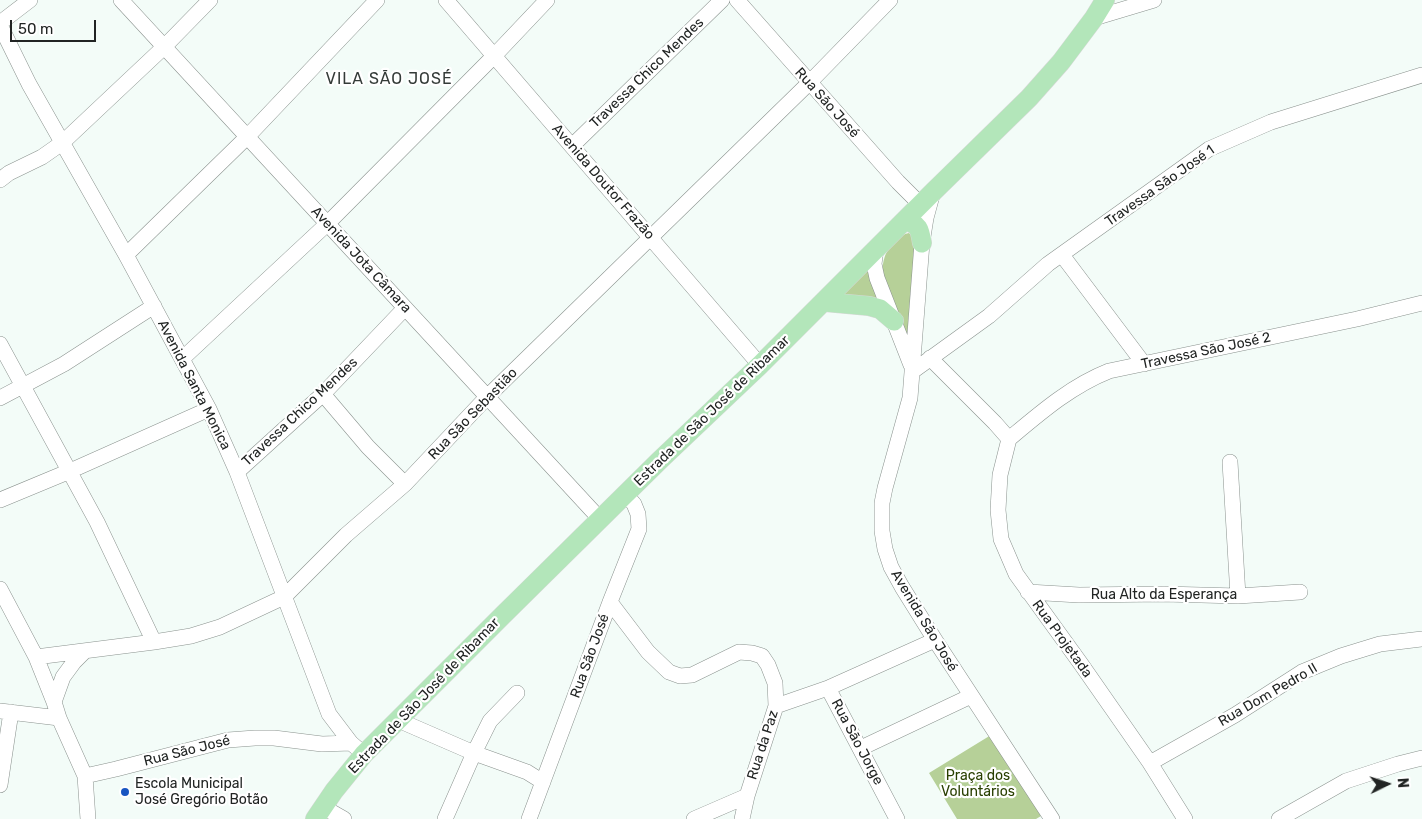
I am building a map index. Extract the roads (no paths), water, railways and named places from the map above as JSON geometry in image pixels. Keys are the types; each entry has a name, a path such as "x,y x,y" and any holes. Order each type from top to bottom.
{"main road":[{"name":"Estrada de São José de Ribamar","path":"319,813 334,791 357,749 398,720 600,519 825,302 926,198 1029,98 1061,62 1105,0"},
{"path":"904,221 914,223 918,227 922,243"},
{"path":"825,302 869,306 880,309 894,321"}],"street":[{"path":"0,24 30,0"},
{"name":"Avenida Jota Câmara","path":"121,0 600,519"},
{"path":"0,180 9,173 42,157 62,143 164,47 210,0"},
{"path":"126,255 247,137 377,0"},
{"name":"Avenida Doutor Frazão","path":"446,0 760,365"},
{"path":"182,359 328,224 547,0"},
{"name":"Travessa Chico Mendes","path":"572,146 722,0"},
{"name":"Rua São José","path":"736,0 898,182 926,198"},
{"name":"Rua São Sebastião","path":"36,657 191,636 220,627 284,597 346,535 405,484 488,397 809,83 890,0"},
{"path":"1094,18 1154,0"},
{"name":"Avenida Santa Monica","path":"0,24 29,84 126,255 209,409 236,472 329,714 357,749"},
{"name":"Travessa São José 1","path":"913,371 988,316 1048,264 1209,149 1271,122 1422,75"},
{"name":"Avenida São José","path":"926,198 926,218 922,243 910,398 882,503 882,531 885,549 891,567 902,587 1052,819"},
{"name":"Avenida São José","path":"876,248 874,257 875,271 913,371"},
{"path":"1062,255 1144,364"},
{"name":"Travessa São José 2","path":"1009,439 1062,396 1085,382 1109,371 1188,356 1422,303"},
{"path":"0,398 64,364 154,306"},
{"name":"Travessa Chico Mendes","path":"236,472 323,394 405,308"},
{"path":"0,344 97,522 154,642"},
{"path":"930,358 1009,439"},
{"path":"323,394 368,447 405,484"},
{"path":"0,500 209,409"},
{"name":"Rua Projetada","path":"1009,439 1000,475 998,510 1001,539 1016,574 1082,664 1150,763 1180,817"},
{"path":"1230,462 1238,596"},
{"name":"Rua São José","path":"530,819 610,602 640,529 638,514 634,504 626,495"},
{"path":"0,589 36,657 84,776 88,819"},
{"name":"Rua Alto da Esperança","path":"1028,592 1079,595 1164,594 1238,596 1300,592"},
{"name":"Rua da Paz","path":"610,602 648,652 669,672 680,676 692,675 738,652 762,656 768,665 775,683 776,706 746,796 742,819"},
{"name":"Rua Dom Pedro II","path":"1150,763 1235,715 1302,672 1341,656 1380,644 1422,639"},
{"path":"828,688 935,640"},
{"path":"54,702 63,677 85,651"},
{"name":"Rua São Jorge","path":"776,706 828,688 897,819"},
{"path":"445,819 490,721 517,693"},
{"path":"861,748 971,696"},
{"path":"0,785 5,711 59,718"},
{"path":"398,720 474,753 526,772 543,782"},
{"name":"Rua São José","path":"84,776 228,740 274,738 357,749"},
{"path":"1279,819 1346,781 1422,758"},
{"path":"694,819 746,796"},
{"path":"319,813 344,819"}],"place":[{"name":"Escola Municipal José Gregório Botão","path":"125,792"}],"district":[{"name":"VILA SÃO JOSÉ","path":"389,79"}],"park label":[{"name":"Praça dos Voluntários","path":"978,784"}]}
